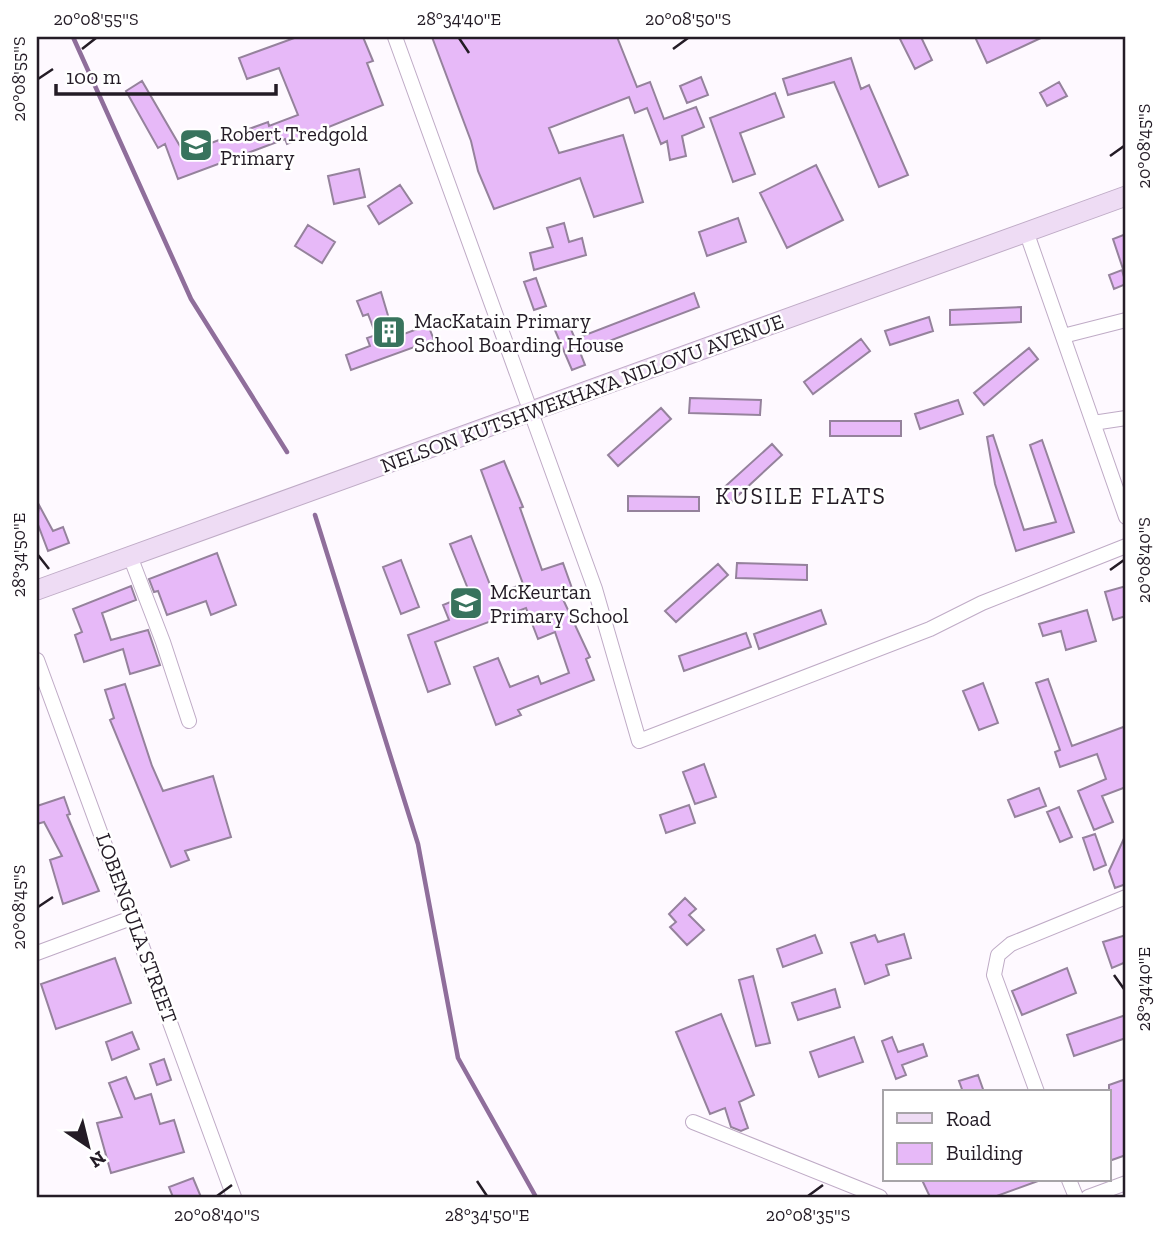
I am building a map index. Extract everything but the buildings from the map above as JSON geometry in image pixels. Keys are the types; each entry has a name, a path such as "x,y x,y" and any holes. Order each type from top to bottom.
{"street":[{"path":"394,37 595,589 639,741 930,629 982,603 1126,546"},
{"name":"NELSON KUTSHWEKHAYA NDLOVU AVENUE","path":"37,590 1126,196"},
{"path":"1026,231 1126,517"},
{"path":"1063,336 1126,320"},
{"path":"1093,423 1126,418"},
{"path":"130,556 163,642 189,721"},
{"name":"LOBENGULA STREET","path":"37,660 134,918 234,1197"},
{"path":"1036,1090 994,975 998,955 1011,943 1126,897"},
{"path":"37,953 134,918"},
{"path":"693,1122 880,1197"},
{"path":"1088,1197 1126,1183"}],"waterway":[{"path":"73,37 191,299 287,452"},
{"path":"315,515 418,844 458,1058 536,1197"}],"place":[{"name":"Robert Tredgold Primary","path":"196,145"},
{"name":"MacKatain Primary School Boarding House","path":"389,332"},
{"name":"McKeurtan Primary School","path":"466,603"}],"district":[{"name":"KUSILE FLATS","path":"801,496"}]}
